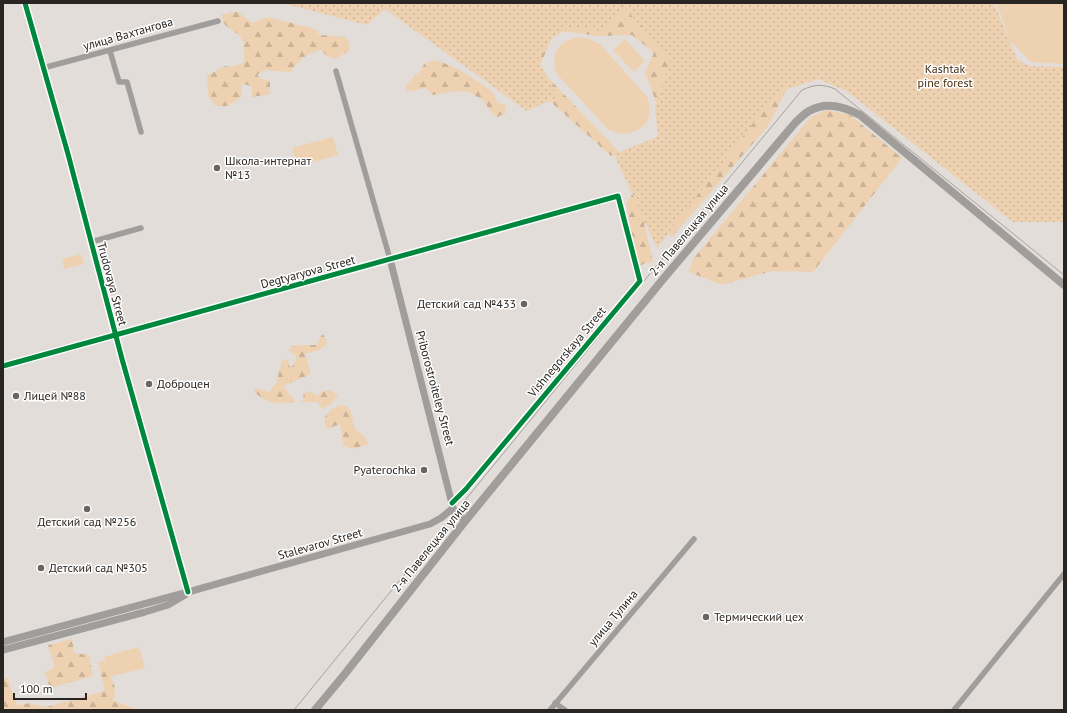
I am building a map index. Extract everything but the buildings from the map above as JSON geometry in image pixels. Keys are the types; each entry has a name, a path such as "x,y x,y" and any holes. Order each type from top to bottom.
{"main road":[{"name":"2-я Павелецкая улица","path":"315,710 466,520 664,278 795,123 809,111 821,106 834,105 860,115 1064,285"}],"street":[{"name":"Trudovaya Street","path":"25,3 68,154 115,335 188,592"},
{"name":"улица Вахтангова","path":"43,68 218,21"},
{"path":"110,51 119,82 127,82 141,132"},
{"name":"Priborostroiteley Street","path":"336,71 390,259 453,505"},
{"name":"Degtyaryova Street","path":"3,366 618,196"},
{"name":"Vishnegorskaya Street","path":"453,505 640,281 618,196"},
{"path":"91,242 141,228"},
{"path":"453,505 455,514 466,520"},
{"name":"Stalevarov Street","path":"3,642 430,524 441,518 453,505"},
{"name":"улица Тулина","path":"550,710 694,539"},
{"path":"954,710 1064,574"},
{"name":"Stalevarov Street","path":"3,650 168,605 178,600 188,592"},
{"path":"556,703 565,710"}],"green space":[{"name":"Kashtak pine forest","path":"282,3 994,3 1017,59 1029,66 1064,67 1064,222 1013,222 848,92 819,79 777,92 657,248 614,154 658,137 655,108 671,59 623,6 601,31 570,27 552,38 538,60 558,97 527,111 385,9 367,25"},
{"path":"561,3 801,3 818,74 787,89 768,126 672,237 654,221 644,224 653,261 638,266 626,203 641,183 665,127 645,72 654,53 632,35 599,36 555,30 539,68 619,152 611,156 542,94 499,64"},
{"path":"997,3 1064,3 1064,64 1031,62 1010,41"},
{"path":"231,12 238,12 252,23 268,17 315,29 320,35 346,37 349,43 349,51 335,59 327,56 321,50 311,53 303,58 290,72 265,70 257,75 260,78 270,81 270,94 252,97 252,86 242,84 241,98 227,106 215,106 208,95 207,76 225,66 231,67 244,63 244,43 239,35 225,25 221,15"},
{"path":"579,37 587,38 601,45 647,97 649,116 641,128 630,133 618,133 608,129 557,74 555,67 555,55 561,45"},
{"path":"625,39 645,61 634,72 613,50"},
{"path":"434,60 458,69 494,93 497,101 505,105 506,113 497,117 490,111 484,101 469,92 456,91 433,95 426,88 407,92 406,85 422,69 424,64"},
{"path":"827,110 850,115 902,158 813,272 773,271 722,285 689,272 693,259 811,117"},
{"path":"333,137 338,155 298,166 292,148"},
{"path":"81,254 84,264 64,269 62,259"},
{"path":"323,334 327,344 319,350 305,354 311,374 283,386 296,402 274,403 254,392 255,388 269,392 276,384 282,360 288,359 289,366 292,367 297,357 288,350 295,345 317,345"},
{"path":"310,391 317,396 322,392 327,391 332,391 338,395 331,404 322,409 317,402 302,402 304,393"},
{"path":"342,405 350,410 355,428 363,434 368,444 354,449 344,446 340,424 327,429 324,418 332,409"},
{"path":"72,639 74,653 89,655 93,676 50,688 45,672 55,667 48,645"},
{"path":"139,647 145,668 109,677 104,657"},
{"path":"104,661 115,687 114,701 139,710 3,710 3,679 7,677 17,705 30,703 46,707 105,691 98,662"}],"tram line":[{"path":"294,710 639,287 802,90 819,85 835,89 1064,275"}],"cycle path":[{"path":"25,3 68,154 122,359 188,592"},
{"path":"3,366 618,196 640,281 466,489 452,503"}],"place":[{"name":"Школа-интернат №13","path":"217,168"},
{"name":"Детский сад №433","path":"524,304"},
{"name":"Доброцен","path":"149,384"},
{"name":"Лицей №88","path":"16,396"},
{"name":"Pyaterochka","path":"424,470"},
{"name":"Детский сад №256","path":"87,509"},
{"name":"Детский сад №305","path":"41,568"},
{"name":"Термический цех","path":"706,617"}]}
